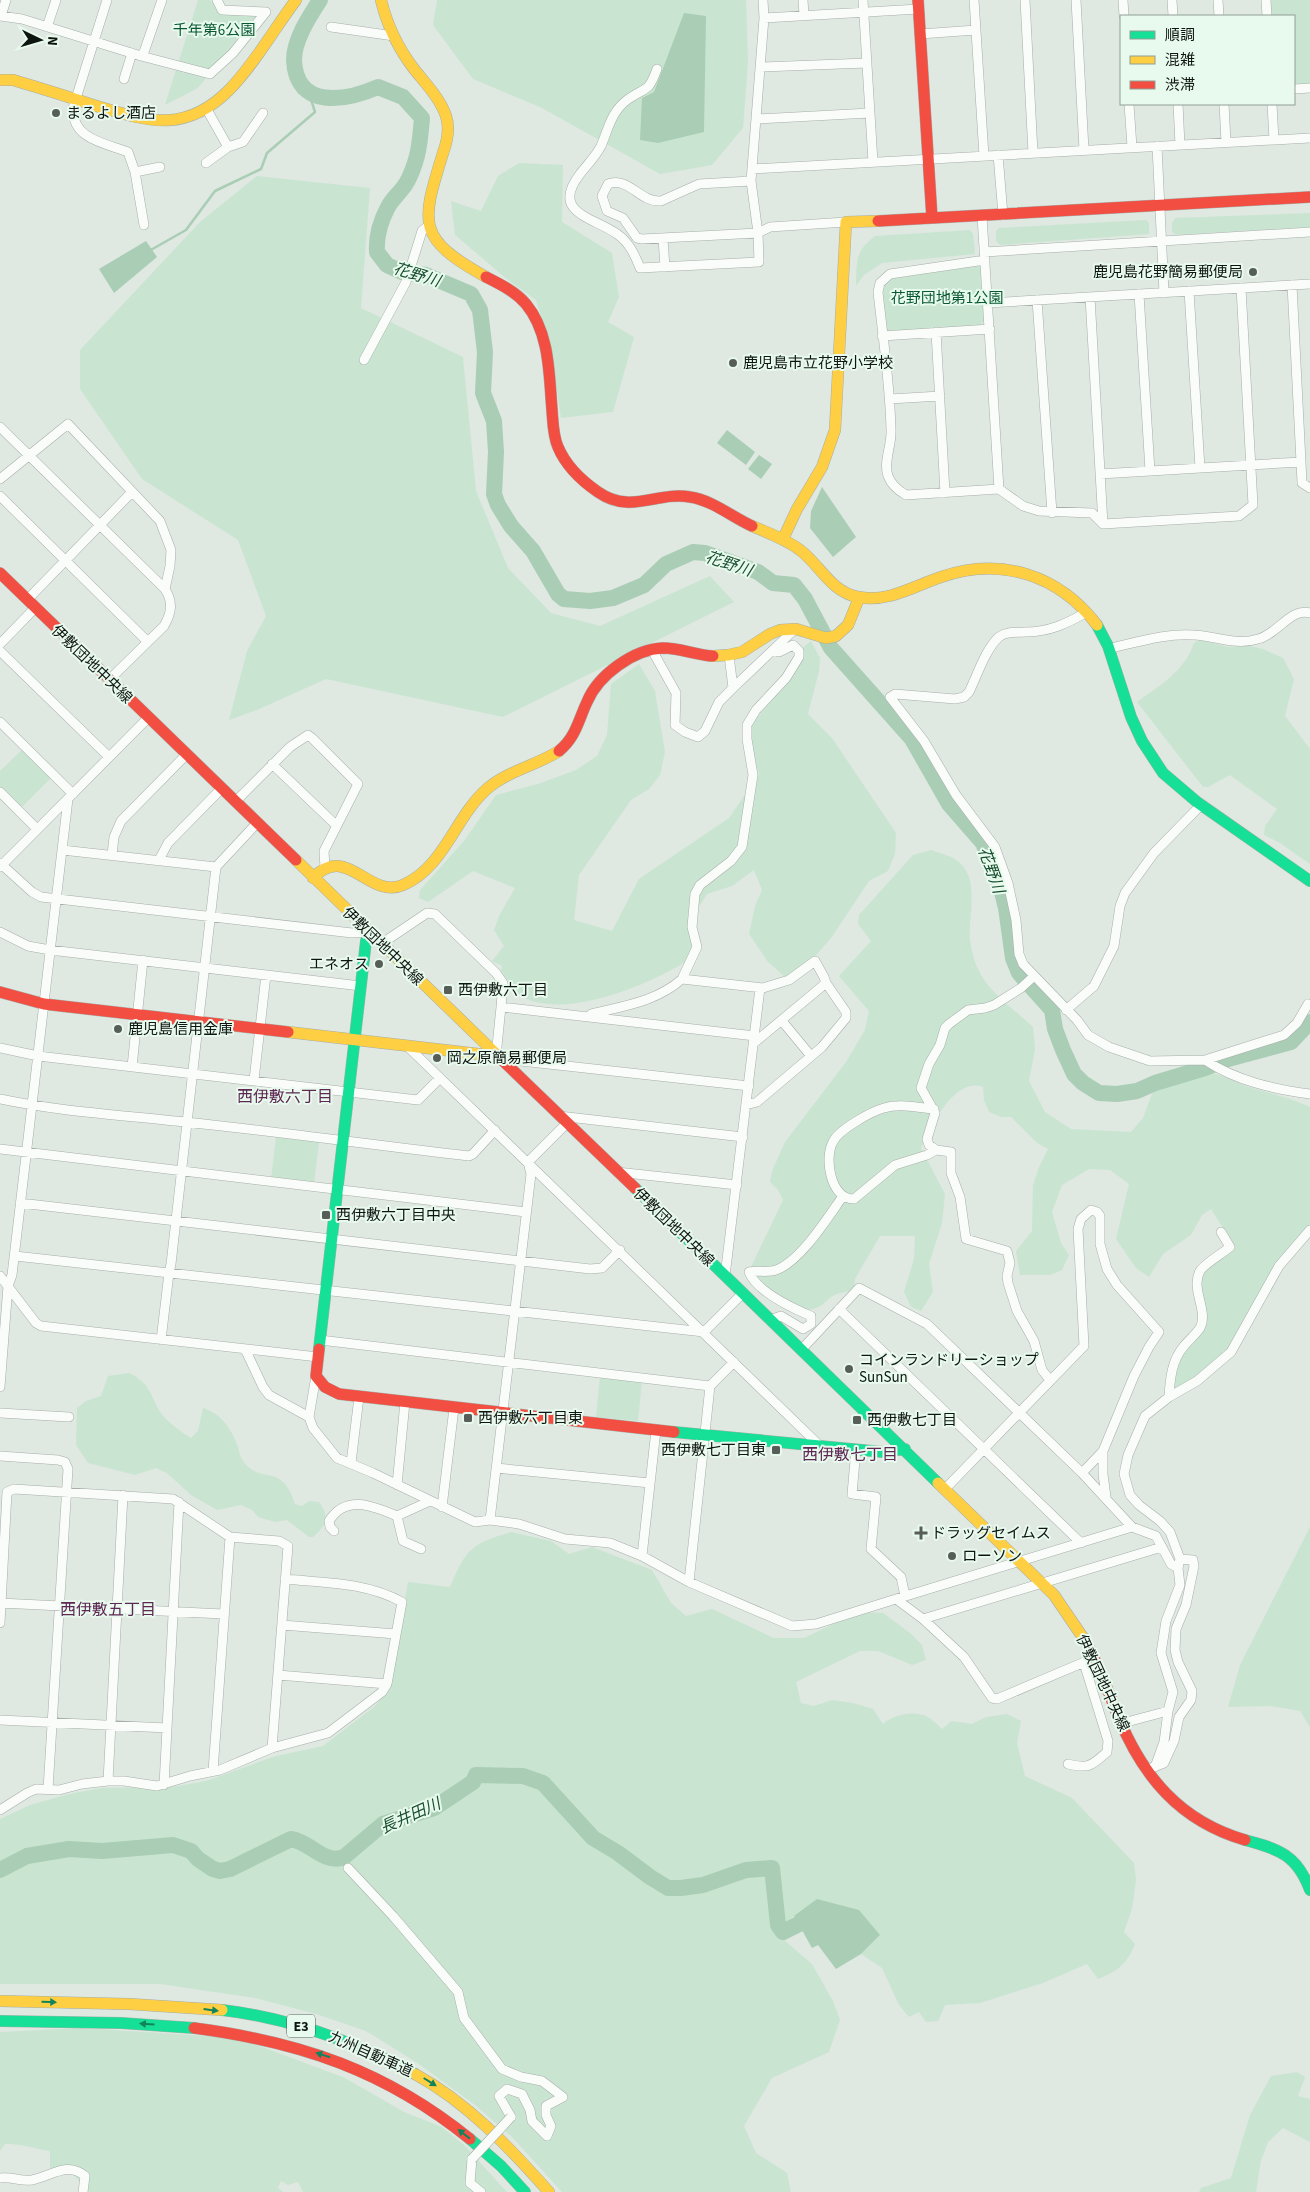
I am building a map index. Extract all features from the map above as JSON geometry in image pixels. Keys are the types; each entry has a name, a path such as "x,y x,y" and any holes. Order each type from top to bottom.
{"main road":[{"path":"0,80 13,80 140,119 158,121 184,118 206,108 224,96 296,0"},
{"path":"381,0 394,36 409,62 442,106 448,124 445,146 430,198 429,225 441,247 514,294 525,303 535,317 544,344 548,367 556,444 562,457 578,475 616,502 626,503 680,495 692,497 783,539 806,555 837,587 848,595 859,598 874,599 888,597 945,575 976,568 1010,569 1047,582 1072,597 1099,626 1111,648 1135,728 1144,746 1167,777 1202,805 1310,881"},
{"path":"919,4 932,218"},
{"path":"783,539 797,509 822,467 835,430 846,222 1160,207 1310,197"},
{"name":"伊敷団地中央線","path":"0,574 496,1056 1021,1561 1074,1622 1089,1661 1122,1723 1137,1758 1151,1769 1173,1801 1197,1819 1228,1834 1277,1850 1297,1862 1304,1871 1310,1890"},
{"path":"313,878 325,868 343,866 366,880 392,888 408,884 416,879 440,855 472,806 490,786 546,759 567,745 577,732 591,692 617,668 635,656 664,648 710,656 729,655 747,649 766,634 795,629 820,637 835,637 843,631 851,619 859,598"},
{"path":"370,932 366,941 354,1039 316,1376 325,1389 336,1394 359,1397 656,1430 890,1452 905,1449"},
{"path":"0,992 44,1004 496,1056"},
{"name":"九州自動車道","path":"0,2001 127,2004 206,2009 256,2016 332,2036 398,2064 463,2105 511,2148 548,2192"},
{"name":"九州自動車道","path":"0,2021 118,2022 204,2028 253,2036 328,2056 388,2082 418,2100 472,2140 524,2192"}],"street":[{"path":"6,0 0,16 22,19 141,56 210,74 233,53 266,12 222,10 217,0"},
{"path":"47,27 56,0"},
{"path":"107,0 73,108 75,125 94,139 128,152 135,172 144,224"},
{"path":"141,56 162,0"},
{"path":"657,69 649,88 627,100 609,121 600,147 577,178 570,197 573,208 582,216 617,234 624,240 632,250 640,268 759,262 758,233 751,182 764,18 763,0"},
{"path":"803,0 804,15"},
{"path":"863,0 873,162"},
{"path":"974,0 984,156"},
{"path":"1025,0 1033,153"},
{"path":"1076,0 1084,150"},
{"path":"1123,0 1124,15"},
{"path":"1172,0 1173,15"},
{"path":"1218,0 1219,15"},
{"path":"1266,0 1267,15"},
{"path":"764,18 864,12 919,4"},
{"path":"331,27 394,36"},
{"path":"920,34 976,30"},
{"path":"124,79 132,53"},
{"path":"760,67 867,63"},
{"path":"1295,90 1310,88"},
{"path":"1129,105 1132,147"},
{"path":"1178,105 1180,145"},
{"path":"1224,105 1226,142"},
{"path":"1272,105 1274,140"},
{"path":"206,108 228,147"},
{"path":"206,163 228,147 242,142 263,113"},
{"path":"756,120 870,113"},
{"path":"752,169 1310,138"},
{"path":"1156,146 1164,293"},
{"path":"998,155 1003,215"},
{"path":"135,172 160,168"},
{"path":"751,182 699,184 661,201 654,202 622,182 608,184 602,196 608,211 623,218 637,238 663,239 758,233 770,227 846,222"},
{"path":"982,216 999,489"},
{"path":"364,360 408,274 422,232 429,225"},
{"path":"1241,288 1253,505 1239,516 1103,524 1092,513 1039,512 1023,506 999,489 906,495 898,491 888,476 887,464 892,434 890,398 878,292 880,283 890,274 985,256 1162,241 1310,232"},
{"path":"663,239 665,267"},
{"path":"988,303 1310,284"},
{"path":"1292,285 1302,483 1310,488"},
{"path":"1189,291 1200,468"},
{"path":"1139,294 1150,471"},
{"path":"1090,297 1103,524"},
{"path":"1037,300 1052,513"},
{"path":"882,336 990,329"},
{"path":"936,332 945,493"},
{"path":"890,398 940,396"},
{"path":"0,479 68,424 160,520 171,550 170,566 165,588"},
{"path":"0,427 165,588 170,598 170,617 164,626 109,680"},
{"path":"1100,474 1301,462"},
{"path":"0,644 66,560 132,492"},
{"path":"0,496 148,642"},
{"path":"1111,648 1173,635 1195,635 1234,642 1258,640 1273,633 1290,617 1300,611 1310,613"},
{"path":"1087,612 1062,626 1041,632 1009,633 999,637 992,645 969,692 964,697 895,694 890,697 924,741 956,795 995,847 1008,883 1016,920 1018,954 1033,977 1088,1035 1109,1047 1150,1061 1205,1060 1284,1035 1297,1023 1309,1005"},
{"path":"652,650 676,693 675,725 685,732 698,736 720,702 795,629"},
{"path":"585,1016 652,998 671,988 682,979 696,952 697,947 692,927 695,894 700,885 731,861 742,847 753,775 747,739 747,725 756,710 786,678 799,657 800,651 794,645 779,652 773,650"},
{"path":"0,651 109,757"},
{"path":"729,655 733,688"},
{"path":"148,718 1,865 32,892 41,897 56,900 352,933 370,932"},
{"path":"0,722 71,796"},
{"path":"235,802 290,747 308,735 358,784 345,806 324,851 325,868"},
{"path":"112,855 114,837 121,821 186,755"},
{"path":"272,764 336,825"},
{"path":"159,860 168,843 221,789"},
{"path":"0,792 37,829"},
{"path":"0,1387 8,1286 12,1275 62,850 71,796"},
{"path":"1066,1010 1094,986 1114,946 1120,906 1125,893 1154,853 1202,805"},
{"path":"161,1340 168,1273 172,1264 216,866 257,824"},
{"path":"62,850 216,866"},
{"path":"381,944 427,913 435,914 496,973 503,983 496,1056 749,1086"},
{"path":"0,932 28,946 50,950 361,986"},
{"path":"132,1067 143,960"},
{"path":"682,979 760,988 789,980 814,961 826,983 846,1012 846,1018 822,1047 757,1102 746,1105"},
{"path":"254,1080 266,975"},
{"path":"1033,977 1024,986 994,1004 985,1008 968,1010 945,1028 940,1045 929,1064 922,1082 923,1092 934,1109 933,1122 927,1139 929,1146 936,1150 951,1152 950,1173 960,1197 966,1239 970,1242 1007,1251 1009,1255 1007,1276 1017,1312 1034,1341 1042,1370 1050,1380"},
{"path":"501,1007 585,1016 754,1039 782,1021 826,983"},
{"path":"725,1276 760,988"},
{"path":"782,1021 811,1056"},
{"path":"407,1046 620,1250 820,1446"},
{"path":"0,1048 38,1056 193,1072 418,1100 440,1078"},
{"path":"1205,1060 1221,1070 1278,1089 1310,1094"},
{"path":"0,1099 32,1106 187,1122 469,1156 495,1130"},
{"path":"934,1109 902,1106 883,1108 874,1111 836,1137 831,1148 832,1183 835,1189 843,1196 854,1199 895,1165 928,1155 936,1150"},
{"path":"528,1162 563,1119 743,1137"},
{"path":"0,1149 26,1154 526,1212"},
{"path":"490,1520 531,1174 528,1162"},
{"path":"617,1172 737,1185"},
{"path":"770,1320 781,1316 803,1329 811,1324 812,1320 811,1316 783,1303 769,1293 749,1272 777,1269 789,1262 809,1243 843,1196"},
{"path":"20,1203 332,1237 590,1269 602,1268 620,1250"},
{"path":"946,1488 1084,1346 1078,1229 1081,1218 1093,1210 1100,1216 1100,1244 1111,1276 1116,1285 1159,1332 1134,1376 1103,1451 1082,1473"},
{"path":"1151,1769 1164,1742 1168,1711 1173,1692 1161,1653 1166,1621 1180,1585 1179,1564 1170,1532 1130,1495 1124,1474 1128,1455 1145,1416 1169,1397 1197,1381 1231,1352 1280,1266 1310,1230"},
{"path":"1169,1397 1170,1381 1179,1352 1200,1328 1202,1312 1198,1295 1200,1270 1230,1247 1221,1232"},
{"path":"14,1256 704,1332"},
{"path":"0,1276 36,1323 41,1326 318,1357"},
{"path":"802,1349 859,1288 927,1324 1082,1473 1132,1527 1156,1536 1171,1564 1193,1560 1194,1566 1186,1605 1176,1629 1175,1650 1178,1662 1192,1691 1191,1700 1179,1717 1174,1741 1164,1763 1151,1769"},
{"path":"704,1332 743,1293"},
{"path":"839,1309 984,1447 1081,1543"},
{"path":"320,1340 710,1386"},
{"path":"245,1348 263,1388 269,1395 309,1417"},
{"path":"688,1582 710,1386 734,1362"},
{"path":"316,1376 309,1417 313,1428 336,1458 351,1463 475,1522 490,1520 519,1524 565,1539 610,1543 642,1556 688,1582 792,1626 816,1624 1132,1527"},
{"path":"351,1463 359,1397"},
{"path":"397,1485 406,1402"},
{"path":"442,1507 454,1408"},
{"path":"0,1413 69,1417"},
{"path":"642,1556 656,1430"},
{"path":"856,1449 852,1494 876,1497 871,1549 900,1577 901,1598 964,1657 992,1698 997,1699 1089,1661 1108,1741 1107,1752 1095,1763 1085,1768 1068,1764"},
{"path":"1103,1451 1106,1497"},
{"path":"0,1456 58,1460 65,1462 68,1469 48,1789"},
{"path":"496,1468 650,1482"},
{"path":"0,1623 3,1510 7,1492 14,1489 174,1499 230,1537 279,1541 288,1546 272,1748"},
{"path":"108,1781 123,1495"},
{"path":"334,1531 330,1527 329,1521 333,1514 345,1507 355,1504 370,1505 397,1516 430,1501"},
{"path":"164,1784 180,1502"},
{"path":"397,1516 403,1541 422,1549"},
{"path":"213,1771 230,1537"},
{"path":"923,1619 1162,1547"},
{"path":"0,1810 36,1789 59,1790 82,1784 108,1781 124,1781 157,1786 220,1770 272,1748 328,1733 382,1692 387,1684 402,1602 387,1594 352,1585 285,1579"},
{"path":"0,1603 224,1614"},
{"path":"282,1625 396,1634"},
{"path":"278,1675 387,1684"},
{"path":"1122,1723 1168,1711"},
{"path":"0,1720 167,1728"},
{"path":"348,1868 393,1916 458,1992 464,2018 502,2069 521,2077 542,2081 563,2097 546,2106 546,2115 551,2126 547,2136 532,2121 530,2110 522,2094 508,2089 499,2096 511,2117 472,2159 470,2183 481,2192"},
{"path":"0,2178 33,2180 65,2168 72,2169 80,2171 85,2176 83,2192"}],"green space":[{"name":"千年第6公園","path":"198,0 210,0 213,3 257,15 198,88 165,105"},
{"path":"437,0 746,0 748,62 743,128 712,165 660,174 542,108 473,79 433,25"},
{"path":"1271,0 1310,0 1310,83 1295,84 1295,15 1272,15"},
{"path":"519,163 563,165 562,222 612,253 619,297 608,322 634,337 613,412 561,418 549,342 536,300 508,280 455,235 451,201 481,211 498,176"},
{"path":"257,176 370,188 361,308 463,357 476,491 508,568 551,613 600,626 710,576 734,602 503,717 326,679 257,710 229,720 247,651 266,616 238,540 142,479 80,389 80,350 200,222"},
{"path":"1310,213 1310,227 1176,235 1172,232 1172,223 1175,218"},
{"path":"1146,220 1149,223 1149,234 1000,245 996,241 996,231 999,228"},
{"path":"970,230 973,234 975,254 882,263 864,275 856,286 858,258 863,247 875,236"},
{"name":"花野団地第1公園","path":"979,264 982,267 985,320 979,326 889,331 884,326 883,284 891,277"},
{"path":"1200,640 1228,647 1250,646 1263,649 1283,658 1294,679 1285,716 1310,749 1310,864 1280,843 1264,835 1265,826 1277,809 1230,775 1208,787 1203,787 1137,702 1178,670 1190,653 1194,643"},
{"path":"811,641 820,658 819,671 808,714 832,738 896,833 895,854 888,871 869,881 831,938 811,961 790,976 785,977 768,962 749,934 755,906 762,890 754,870 732,886 707,894 694,915 693,957 677,967 635,987 586,1001 563,1004 541,1003 523,997 514,989 501,971 502,966 492,961 504,946 494,930 500,914 515,888 473,871 428,902 419,898 420,890 464,841 496,795 538,784 576,770 597,756 607,735 611,684 639,664 655,691 665,752 660,775 649,789 631,800 579,875 574,920 612,931 639,879 729,818 759,774 751,744 752,724 786,683 801,657 802,648"},
{"path":"23,749 52,777 21,808 0,788 0,771"},
{"path":"931,850 955,859 967,873 972,901 970,940 975,962 982,977 995,993 1033,1027 1035,1049 1029,1081 1045,1112 1071,1129 1131,1132 1143,1118 1155,1086 1174,1074 1185,1070 1205,1071 1310,1107 1310,1226 1266,1280 1229,1349 1209,1370 1175,1390 1173,1374 1176,1366 1202,1329 1199,1294 1203,1273 1233,1244 1211,1209 1202,1215 1191,1235 1163,1254 1149,1277 1136,1268 1116,1239 1129,1184 1110,1170 1089,1169 1062,1185 1052,1212 1061,1243 1069,1255 1062,1270 1050,1275 1020,1275 1016,1251 1032,1231 1033,1185 1048,1149 1037,1143 1011,1117 1001,1117 989,1112 984,1100 983,1087 972,1086 962,1089 953,1096 937,1117 921,1148 945,1194 942,1223 929,1264 933,1292 921,1311 911,1307 904,1292 914,1259 915,1236 880,1236 855,1279 854,1290 833,1296 816,1308 808,1309 789,1303 769,1289 751,1267 783,1200 778,1190 770,1182 772,1171 785,1142 846,1062 865,1030 869,1011 839,976 871,941 858,924 859,915 913,855"},
{"path":"276,1137 319,1142 314,1183 271,1179"},
{"path":"129,1373 144,1383 166,1419 191,1438 198,1431 203,1408 220,1418 236,1441 242,1459 250,1468 278,1478 290,1491 295,1504 302,1506 309,1501 319,1502 325,1512 325,1521 321,1529 313,1537 309,1537 287,1520 275,1522 258,1517 252,1510 241,1505 217,1510 191,1495 167,1473 156,1468 135,1475 88,1463 76,1445 77,1408 86,1401 101,1396 108,1376"},
{"path":"600,1376 642,1381 638,1421 596,1417"},
{"path":"1310,1527 1310,1727 1300,1711 1270,1706 1228,1707 1240,1665"},
{"path":"511,1532 551,1541 569,1554 592,1547 652,1570 671,1603 686,1616 712,1609 774,1638 804,1638 859,1612 883,1613 910,1633 922,1645 926,1660 912,1665 878,1651 860,1651 796,1682 801,1703 814,1706 832,1700 853,1703 873,1709 883,1724 903,1714 921,1714 942,1729 952,1721 972,1724 986,1717 1007,1714 1021,1721 1017,1743 1025,1776 1072,1798 1134,1863 1136,1880 1132,1909 1124,1932 1135,1944 1129,1957 1116,1970 1098,1979 1087,1964 1043,1983 980,2003 945,2005 938,2021 926,2022 919,2012 909,2017 899,2005 882,1968 861,1954 880,1935 794,1916 776,1933 812,1964 833,2001 840,2020 829,2052 772,2078 744,2126 756,2153 787,2173 791,2192 562,2192 511,2136 475,2105 419,2064 366,2031 316,2014 255,1998 160,1984 0,1984 0,1819 30,1805 69,1794 101,1788 172,1787 206,1781 276,1756 323,1746 375,1706 389,1690 408,1582 450,1587 461,1564 472,1550 487,1540"},
{"path":"82,2028 239,2038 345,2078 404,2112 442,2127 464,2145 507,2192 303,2192 298,2182 288,2185 281,2181 278,2188 283,2192 81,2192 80,2182 72,2173 50,2173 50,2151 22,2145 5,2144 0,2151 0,2032"},
{"path":"1297,2072 1305,2077 1298,2096 1310,2099 1310,2142 1283,2128 1268,2142 1261,2161 1256,2192 1199,2192 1201,2188 1231,2178 1250,2115 1271,2076"}],"shaded area":[{"path":"684,13 706,16 704,132 658,143 640,140 642,98 654,92"},
{"path":"146,241 157,257 114,293 99,269"},
{"path":"727,430 755,452 746,465 717,443"},
{"path":"759,455 772,464 761,479 748,469"},
{"path":"822,487 856,537 833,557 810,528 811,511"},
{"path":"817,1899 859,1910 880,1935 861,1954 836,1969 818,1945 812,1948 794,1916"}],"waterway":[{"name":"花野川","path":"320,0 303,29 295,52 294,60 297,76 303,87 313,94 325,98 352,96 378,87 403,97 422,118 420,142 415,163 407,182 390,203 383,217 378,234 377,252 387,265 402,272 426,275 471,294 480,310 485,352 483,393 494,421 496,452 494,494 498,505 511,526 533,551 558,594 564,599 590,601 613,598 644,585 666,564 693,552 705,553 758,572 773,583 794,585 805,599 831,648 912,739 949,804 983,843 1001,888 1006,908 1013,958 1019,973 1052,1010 1055,1029 1074,1074 1083,1083 1099,1093 1117,1094 1137,1091 1155,1083 1228,1059 1291,1042 1310,1022"},
{"path":"149,251 186,230 215,191 261,169 267,153 315,112 309,93"},
{"name":"長井田川","path":"0,1870 27,1856 69,1849 102,1851 173,1845 191,1851 198,1859 213,1869 220,1871 230,1869 291,1839 305,1844 324,1856 337,1859 344,1857 383,1824 434,1808 473,1782 476,1775 523,1776 543,1783 593,1838 668,1888 703,1885 746,1870 772,1868 778,1925 783,1932 805,1921"}],"traffic: fast":[{"path":"1097,625 1108,646 1131,717 1142,741 1163,773 1197,802 1310,881"},
{"path":"319,1349 366,941 370,932"},
{"path":"635,1188 938,1483"},
{"path":"674,1432 883,1452 905,1449"},
{"path":"1245,1840 1268,1847 1293,1861 1305,1878 1310,1890"},
{"path":"222,2010 272,2019 322,2033 392,2062 415,2074"},
{"path":"0,2021 121,2023 194,2028"},
{"path":"470,2139 501,2166 525,2192"}],"traffic: slow":[{"path":"0,80 13,80 131,116 165,120 181,118 197,113 213,104 230,89 257,57 296,0"},
{"path":"381,0 398,45 436,97 447,121 447,140 428,213 430,227 436,239 447,251 486,277"},
{"path":"783,539 797,509 822,467 835,430 846,222 878,221"},
{"path":"752,526 795,546 840,590 858,597 880,598 890,596 963,571 1007,570 1027,574 1047,582 1065,593 1097,625"},
{"path":"713,656 742,652 770,634 780,630 796,629 826,638 836,636 848,625 859,598"},
{"path":"313,878 325,869 337,866 347,868 379,885 391,888 403,885 417,877 440,854 467,812 488,788 504,777 559,751"},
{"path":"296,860 497,1055"},
{"path":"288,1032 496,1056"},
{"path":"938,1483 1054,1595 1086,1642"},
{"path":"0,2001 129,2004 222,2010"},
{"path":"415,2074 453,2098 470,2112 519,2159 549,2192"}],"traffic: jam":[{"path":"918,0 932,218"},
{"path":"878,221 1310,197"},
{"path":"486,277 518,296 534,315 540,328 547,355 555,438 565,461 580,478 610,499 633,502 666,497 690,497 714,505 752,526"},
{"path":"0,573 296,860"},
{"path":"559,751 573,734 587,702 599,682 629,658 640,653 663,648 713,656"},
{"path":"0,992 44,1004 288,1032"},
{"path":"497,1055 635,1188"},
{"path":"319,1349 316,1376 325,1387 339,1394 674,1432"},
{"path":"1086,1642 1128,1738 1152,1777 1166,1794 1201,1821 1222,1832 1245,1840"},
{"path":"194,2028 270,2042 306,2051 341,2063 406,2095 438,2115 470,2139"}],"place":[{"name":"まるよし酒店","path":"56,113"},
{"name":"鹿児島花野簡易郵便局","path":"1253,272"},
{"name":"鹿児島市立花野小学校","path":"733,363"},
{"name":"エネオス","path":"379,964"},
{"name":"西伊敷六丁目","path":"448,990"},
{"name":"鹿児島信用金庫","path":"118,1029"},
{"name":"岡之原簡易郵便局","path":"437,1058"},
{"name":"西伊敷六丁目中央","path":"326,1215"},
{"name":"コインランドリーショップ SunSun","path":"849,1369"},
{"name":"西伊敷六丁目東","path":"468,1418"},
{"name":"西伊敷七丁目","path":"857,1420"},
{"name":"西伊敷七丁目東","path":"776,1450"},
{"name":"ドラッグセイムス","path":"921,1533"},
{"name":"ローソン","path":"952,1556"}],"district":[{"name":"西伊敷六丁目","path":"285,1096"},
{"name":"西伊敷七丁目","path":"850,1454"},
{"name":"西伊敷五丁目","path":"108,1609"}]}
